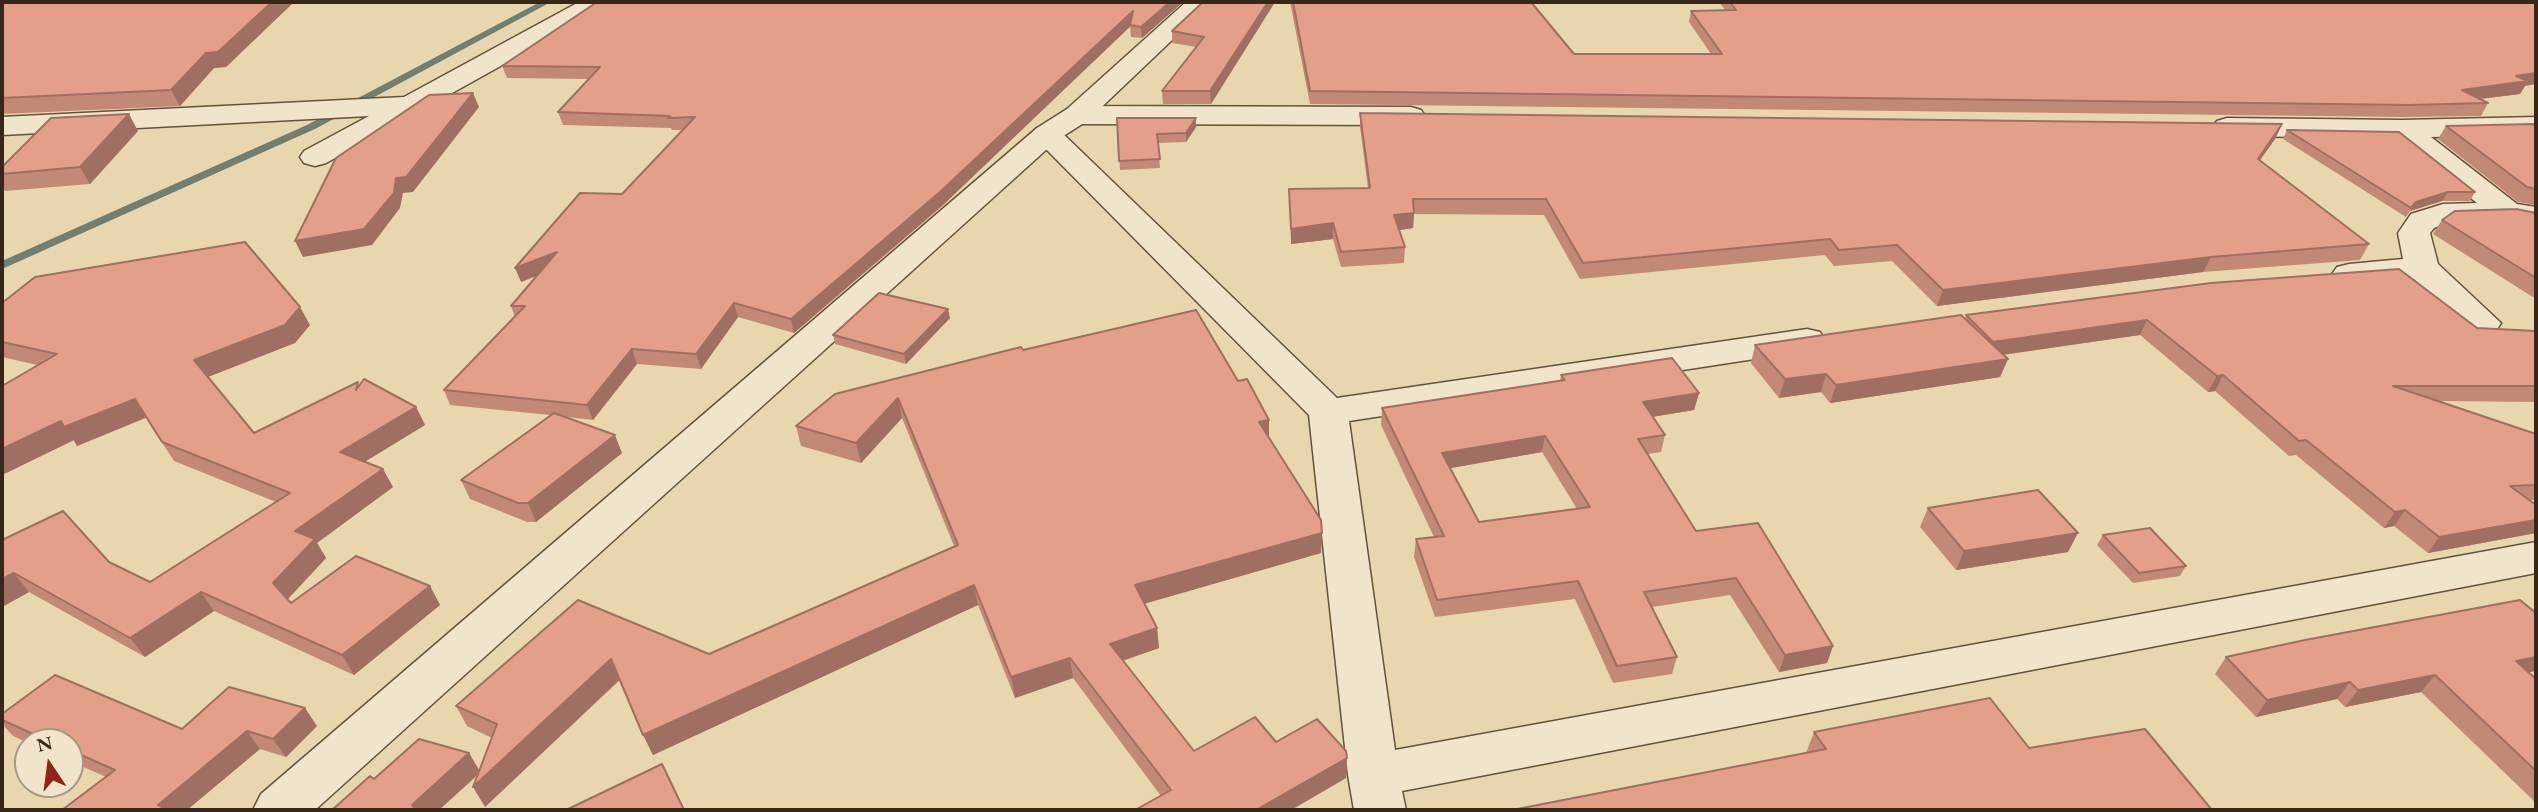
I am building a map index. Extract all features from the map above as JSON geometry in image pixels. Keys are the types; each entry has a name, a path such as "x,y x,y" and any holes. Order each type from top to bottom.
{"street":[{"path":"315,156 597,2"},
{"path":"279,810 1200,2"},
{"path":"2,127 308,108 410,105"},
{"path":"1062,124 1444,116"},
{"path":"1062,124 1328,412 1377,792 2536,558"},
{"path":"2199,127 2402,129 2536,126"},
{"path":"2402,129 2522,214"},
{"path":"2483,323 2423,268 2414,233 2422,221 2443,214 2522,214"},
{"path":"2313,276 2423,268"},
{"path":"1328,412 1834,336"}],"building":[{"path":"2,2 272,2 218,52 206,53 171,90 2,98"},
{"path":"597,2 1170,2 1141,27 1130,25 1133,11 940,192 791,319 734,303 696,354 632,349 587,405 444,390 525,306 511,306 557,252 515,268 580,193 622,194 695,117 558,112 600,67 502,66"},
{"path":"1203,2 1268,2 1210,91 1162,91 1204,37 1172,31"},
{"path":"1293,2 1531,2 1574,54 1722,54 1691,11 1736,10 1730,2 2536,2 2536,73 2516,76 2528,81 2462,90 2488,103 2409,105 1310,91"},
{"path":"473,93 406,177 396,178 394,193 364,229 295,241 336,158 429,95"},
{"path":"1360,113 2282,124 2258,159 2369,244 2211,257 1943,290 1897,245 1839,250 1830,239 1583,263 1546,199 1413,199 1414,213 1394,215 1405,247 1341,252 1333,223 1291,229 1289,189 1370,188"},
{"path":"129,114 80,167 2,174 2,167 51,118"},
{"path":"1117,118 1196,118 1186,133 1157,134 1160,159 1119,161"},
{"path":"2446,126 2536,126 2536,189 2527,187"},
{"path":"2287,130 2399,132 2475,192 2448,192 2416,202 2411,208"},
{"path":"2516,209 2536,213 2536,278 2442,220 2455,211"},
{"path":"245,242 300,307 285,325 194,360 254,433 358,382 356,390 364,379 416,407 340,452 383,469 295,531 315,539 273,583 291,603 356,556 430,586 342,655 201,592 130,638 14,573 2,579 2,540 63,511 109,562 150,582 290,493 162,442 135,399 64,427 61,421 2,449 2,386 57,354 2,342 2,303 35,277"},
{"path":"2399,269 2477,328 2536,331 2536,386 2393,386 2536,434 2536,485 2510,486 2536,505 2536,520 2439,537 2405,510 2395,512 2306,440 2299,441 2223,375 2217,376 2147,320 1993,342 1966,315 2211,283"},
{"path":"879,293 948,309 904,354 833,335"},
{"path":"1196,310 1238,381 1247,379 1269,420 1259,422 1321,520 1322,533 1135,585 1157,628 1110,644 1194,751 1255,717 1276,742 1317,719 1346,751 1347,758 1256,810 1135,810 1171,790 1070,658 1011,677 974,585 643,735 611,659 473,787 497,724 456,706 578,600 709,654 958,545 898,398 856,443 796,426 835,394 1021,347 1023,350"},
{"path":"1961,315 2008,359 1836,385 1826,374 1785,379 1755,345"},
{"path":"1672,358 1699,393 1643,402 1665,435 1638,439 1696,531 1758,523 1833,646 1785,655 1736,578 1644,592 1677,657 1617,666 1578,581 1437,600 1416,539 1444,536 1382,408 1565,380 1561,375","holes":["1545,436 1590,507 1479,522 1442,453"]},
{"path":"554,413 615,435 528,503 518,503 461,480"},
{"path":"2038,490 2078,533 1964,551 1928,508"},
{"path":"2150,528 2186,566 2139,573 2103,535"},
{"path":"2520,600 2536,613 2536,657 2516,661 2536,679 2536,771 2435,675 2358,690 2350,682 2267,700 2226,657 2305,640"},
{"path":"55,675 182,729 229,687 305,708 273,739 247,731 158,805 168,810 62,810 78,798 84,798 84,793 115,770 84,756 84,728 20,728 2,720 2,714"},
{"path":"1990,698 2029,748 2145,729 2212,810 1512,810 1826,749 1814,732"},
{"path":"419,739 469,753 412,805 416,810 332,810 370,776 374,779"},
{"path":"662,764 684,810 566,810"}],"waterway":[{"path":"2,265 311,127 546,2"}]}
